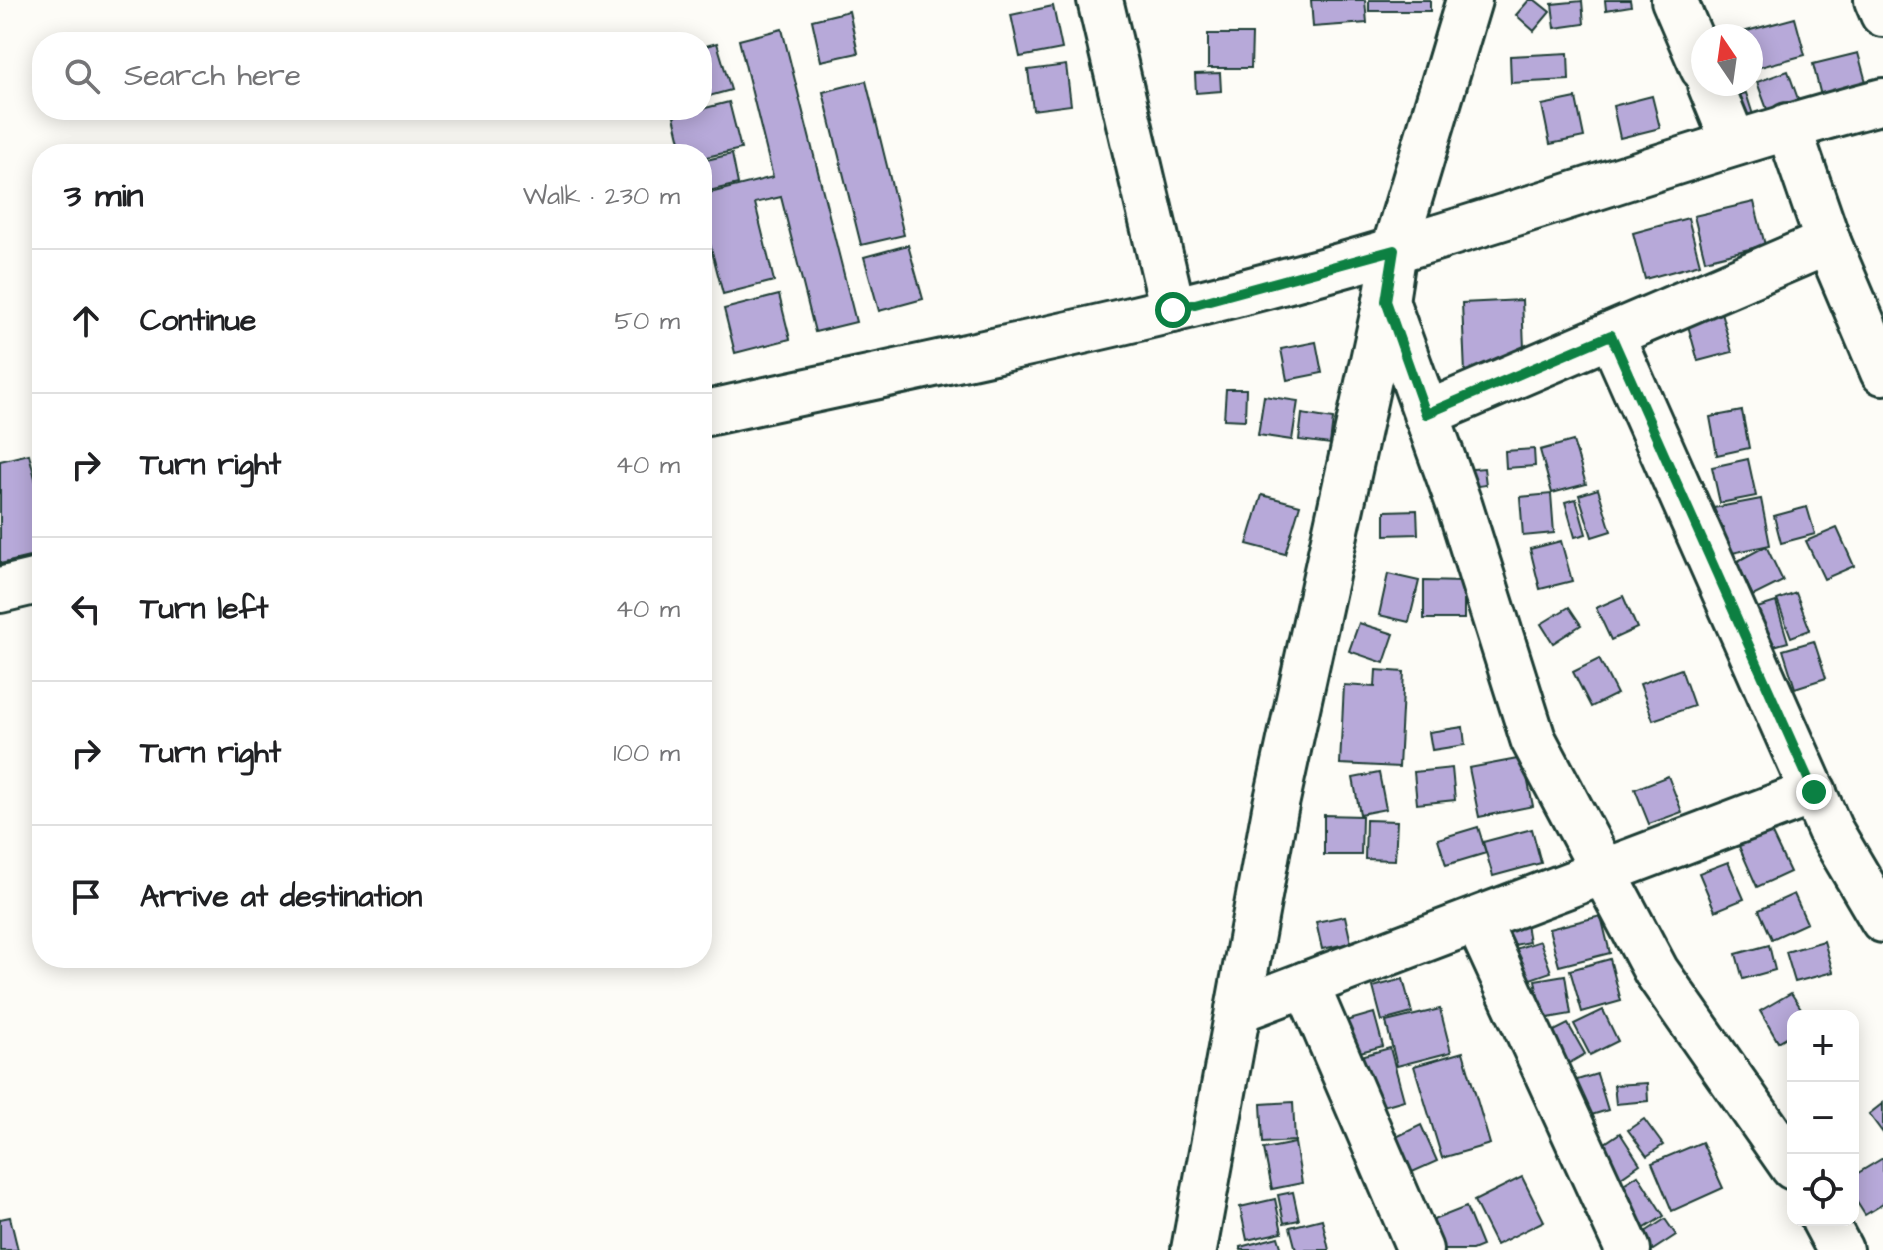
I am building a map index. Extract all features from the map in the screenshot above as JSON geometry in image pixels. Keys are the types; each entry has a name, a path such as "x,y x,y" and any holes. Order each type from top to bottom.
{"street":[{"path":"1100,0 1173,310"},
{"path":"1194,1250 1275,809 1386,301 1394,250 1469,0"},
{"path":"1674,0 1691,40"},
{"path":"1877,0 1883,14"},
{"path":"1715,96 1734,143"},
{"path":"712,412 1173,310 1394,250 1788,126 1883,101"},
{"path":"1788,126 1828,242 1883,372"},
{"path":"1426,414 1828,242"},
{"path":"1386,301 1460,507 1533,739 1656,971 1787,1158"},
{"path":"1611,335 1830,830 1883,920"},
{"path":"0,590 32,582"},
{"path":"1238,1010 1814,792"},
{"path":"1477,920 1628,1250"},
{"path":"1306,984 1420,1250"},
{"path":"1827,1226 1840,1250"}],"building":[{"path":"1311,0 1365,0 1367,23 1313,27"},
{"path":"1369,0 1430,0 1430,11 1369,11"},
{"path":"1529,0 1535,0 1550,12 1534,31 1516,15"},
{"path":"1605,0 1630,0 1631,6 1606,10"},
{"path":"1582,1 1584,24 1555,28 1552,4"},
{"path":"1053,6 1062,49 1020,57 1011,15"},
{"path":"849,11 858,53 821,61 812,20"},
{"path":"1795,18 1805,55 1763,66 1763,27"},
{"path":"782,29 856,322 815,332 781,197 755,203 774,281 723,294 712,252 712,192 773,177 739,40"},
{"path":"1208,34 1252,34 1251,68 1208,68"},
{"path":"717,43 731,90 712,95 712,44"},
{"path":"1568,53 1569,80 1511,83 1510,56"},
{"path":"1858,53 1871,100 1825,112 1813,64"},
{"path":"1066,65 1071,105 1033,110 1028,70"},
{"path":"1788,71 1802,110 1771,120 1762,96 1763,80"},
{"path":"1220,73 1221,91 1196,93 1195,74"},
{"path":"866,81 904,235 861,245 823,92"},
{"path":"1652,96 1660,128 1620,138 1613,106"},
{"path":"1747,96 1754,118 1739,123 1731,97"},
{"path":"1576,98 1584,137 1550,144 1542,105"},
{"path":"729,102 741,149 712,156 712,144 681,144 675,120 712,120 712,106"},
{"path":"732,154 738,184 712,190 712,159"},
{"path":"1754,202 1765,245 1705,260 1694,216"},
{"path":"1688,218 1700,264 1645,279 1633,233"},
{"path":"908,245 923,299 879,311 864,257"},
{"path":"779,295 790,339 735,353 724,309"},
{"path":"1522,300 1525,372 1465,374 1462,303"},
{"path":"1721,312 1732,352 1698,361 1687,322"},
{"path":"1316,342 1322,373 1287,380 1281,349"},
{"path":"1226,389 1246,389 1245,420 1224,419"},
{"path":"1264,396 1298,401 1292,440 1258,435"},
{"path":"1742,411 1749,448 1717,455 1710,417"},
{"path":"1302,414 1333,419 1330,444 1299,440"},
{"path":"1573,441 1586,484 1552,493 1540,450"},
{"path":"1534,449 1535,466 1506,468 1505,451"},
{"path":"29,454 32,466 32,556 0,564 0,461"},
{"path":"1748,459 1756,496 1720,503 1712,467"},
{"path":"1484,468 1486,485 1464,488 1462,470"},
{"path":"1598,489 1611,531 1592,537 1579,495"},
{"path":"1551,494 1554,533 1523,536 1520,497"},
{"path":"1262,495 1300,505 1285,554 1247,544"},
{"path":"1576,499 1586,534 1575,537 1565,502"},
{"path":"1761,499 1770,545 1718,556 1708,509"},
{"path":"1807,507 1815,534 1781,543 1774,516"},
{"path":"1417,510 1418,534 1385,535 1385,511"},
{"path":"1837,528 1854,566 1824,579 1806,541"},
{"path":"1561,541 1572,581 1540,589 1530,549"},
{"path":"1766,546 1783,581 1753,596 1736,562"},
{"path":"1388,574 1419,581 1409,622 1379,615"},
{"path":"1424,581 1464,582 1464,619 1424,619"},
{"path":"1796,593 1810,630 1791,637 1777,600"},
{"path":"1623,596 1637,628 1611,640 1596,608"},
{"path":"1776,602 1788,642 1763,649 1751,610"},
{"path":"1569,607 1581,625 1553,643 1541,624"},
{"path":"1359,623 1394,634 1384,663 1349,651"},
{"path":"1814,641 1826,678 1795,688 1783,650"},
{"path":"1599,659 1617,694 1591,707 1573,672"},
{"path":"1681,669 1694,706 1653,720 1640,684"},
{"path":"1376,670 1404,672 1399,767 1340,764 1344,685 1375,687"},
{"path":"1463,727 1465,745 1432,750 1429,732"},
{"path":"1523,758 1533,806 1479,817 1469,768"},
{"path":"1452,768 1455,800 1417,804 1414,772"},
{"path":"1379,773 1386,809 1360,814 1353,778"},
{"path":"1668,776 1682,812 1649,824 1635,789"},
{"path":"1324,815 1362,816 1361,855 1324,855"},
{"path":"1366,820 1397,821 1395,860 1365,859"},
{"path":"1478,827 1486,853 1446,865 1438,839"},
{"path":"1532,829 1541,863 1493,876 1483,842"},
{"path":"1770,830 1790,872 1757,887 1738,844"},
{"path":"1728,862 1744,899 1715,911 1699,873"},
{"path":"1794,894 1807,923 1772,939 1759,910"},
{"path":"1345,916 1351,943 1322,949 1316,922"},
{"path":"1601,916 1610,953 1559,966 1549,929"},
{"path":"1526,924 1529,942 1490,950 1487,931"},
{"path":"1540,941 1551,972 1513,985 1503,953"},
{"path":"1824,941 1833,972 1795,982 1786,952"},
{"path":"1769,945 1775,970 1743,979 1736,954"},
{"path":"1610,959 1621,1001 1582,1012 1570,970"},
{"path":"1565,975 1571,1014 1542,1019 1535,980"},
{"path":"1403,979 1412,1013 1382,1021 1373,987"},
{"path":"1791,993 1802,1010 1787,1010 1787,1037 1778,1042 1760,1011"},
{"path":"1440,1009 1451,1052 1397,1066 1386,1022"},
{"path":"1603,1010 1618,1041 1590,1055 1574,1024"},
{"path":"1374,1013 1383,1046 1341,1057 1332,1025"},
{"path":"1568,1024 1585,1054 1557,1070 1540,1038"},
{"path":"1390,1048 1404,1100 1376,1108 1361,1056"},
{"path":"1463,1052 1490,1144 1442,1158 1414,1066"},
{"path":"1597,1074 1608,1110 1568,1122 1557,1086"},
{"path":"1647,1083 1648,1101 1616,1104 1614,1085"},
{"path":"1293,1102 1295,1141 1263,1143 1261,1104"},
{"path":"1883,1103 1883,1133 1869,1114"},
{"path":"1644,1119 1663,1145 1647,1156 1628,1130"},
{"path":"1421,1125 1437,1161 1408,1174 1392,1139"},
{"path":"1620,1133 1640,1164 1614,1182 1593,1151"},
{"path":"1702,1142 1723,1188 1672,1211 1652,1163"},
{"path":"1295,1143 1302,1183 1272,1189 1264,1149"},
{"path":"1883,1158 1883,1204 1865,1215 1859,1206 1859,1172"},
{"path":"1638,1175 1664,1216 1621,1243 1595,1202"},
{"path":"1522,1177 1544,1221 1496,1245 1474,1201"},
{"path":"1293,1192 1299,1220 1284,1223 1278,1195"},
{"path":"1275,1199 1282,1232 1247,1240 1240,1207"},
{"path":"1466,1207 1482,1246 1472,1250 1440,1250 1428,1222"},
{"path":"10,1217 18,1250 0,1250 0,1219"},
{"path":"1322,1219 1329,1250 1296,1250 1290,1227"},
{"path":"1665,1219 1676,1235 1653,1250 1640,1250 1633,1240"},
{"path":"1278,1237 1282,1250 1241,1250 1240,1247"}],"route":[{"path":"1173,310 1394,250 1386,301 1426,414 1611,335 1814,792"}]}
